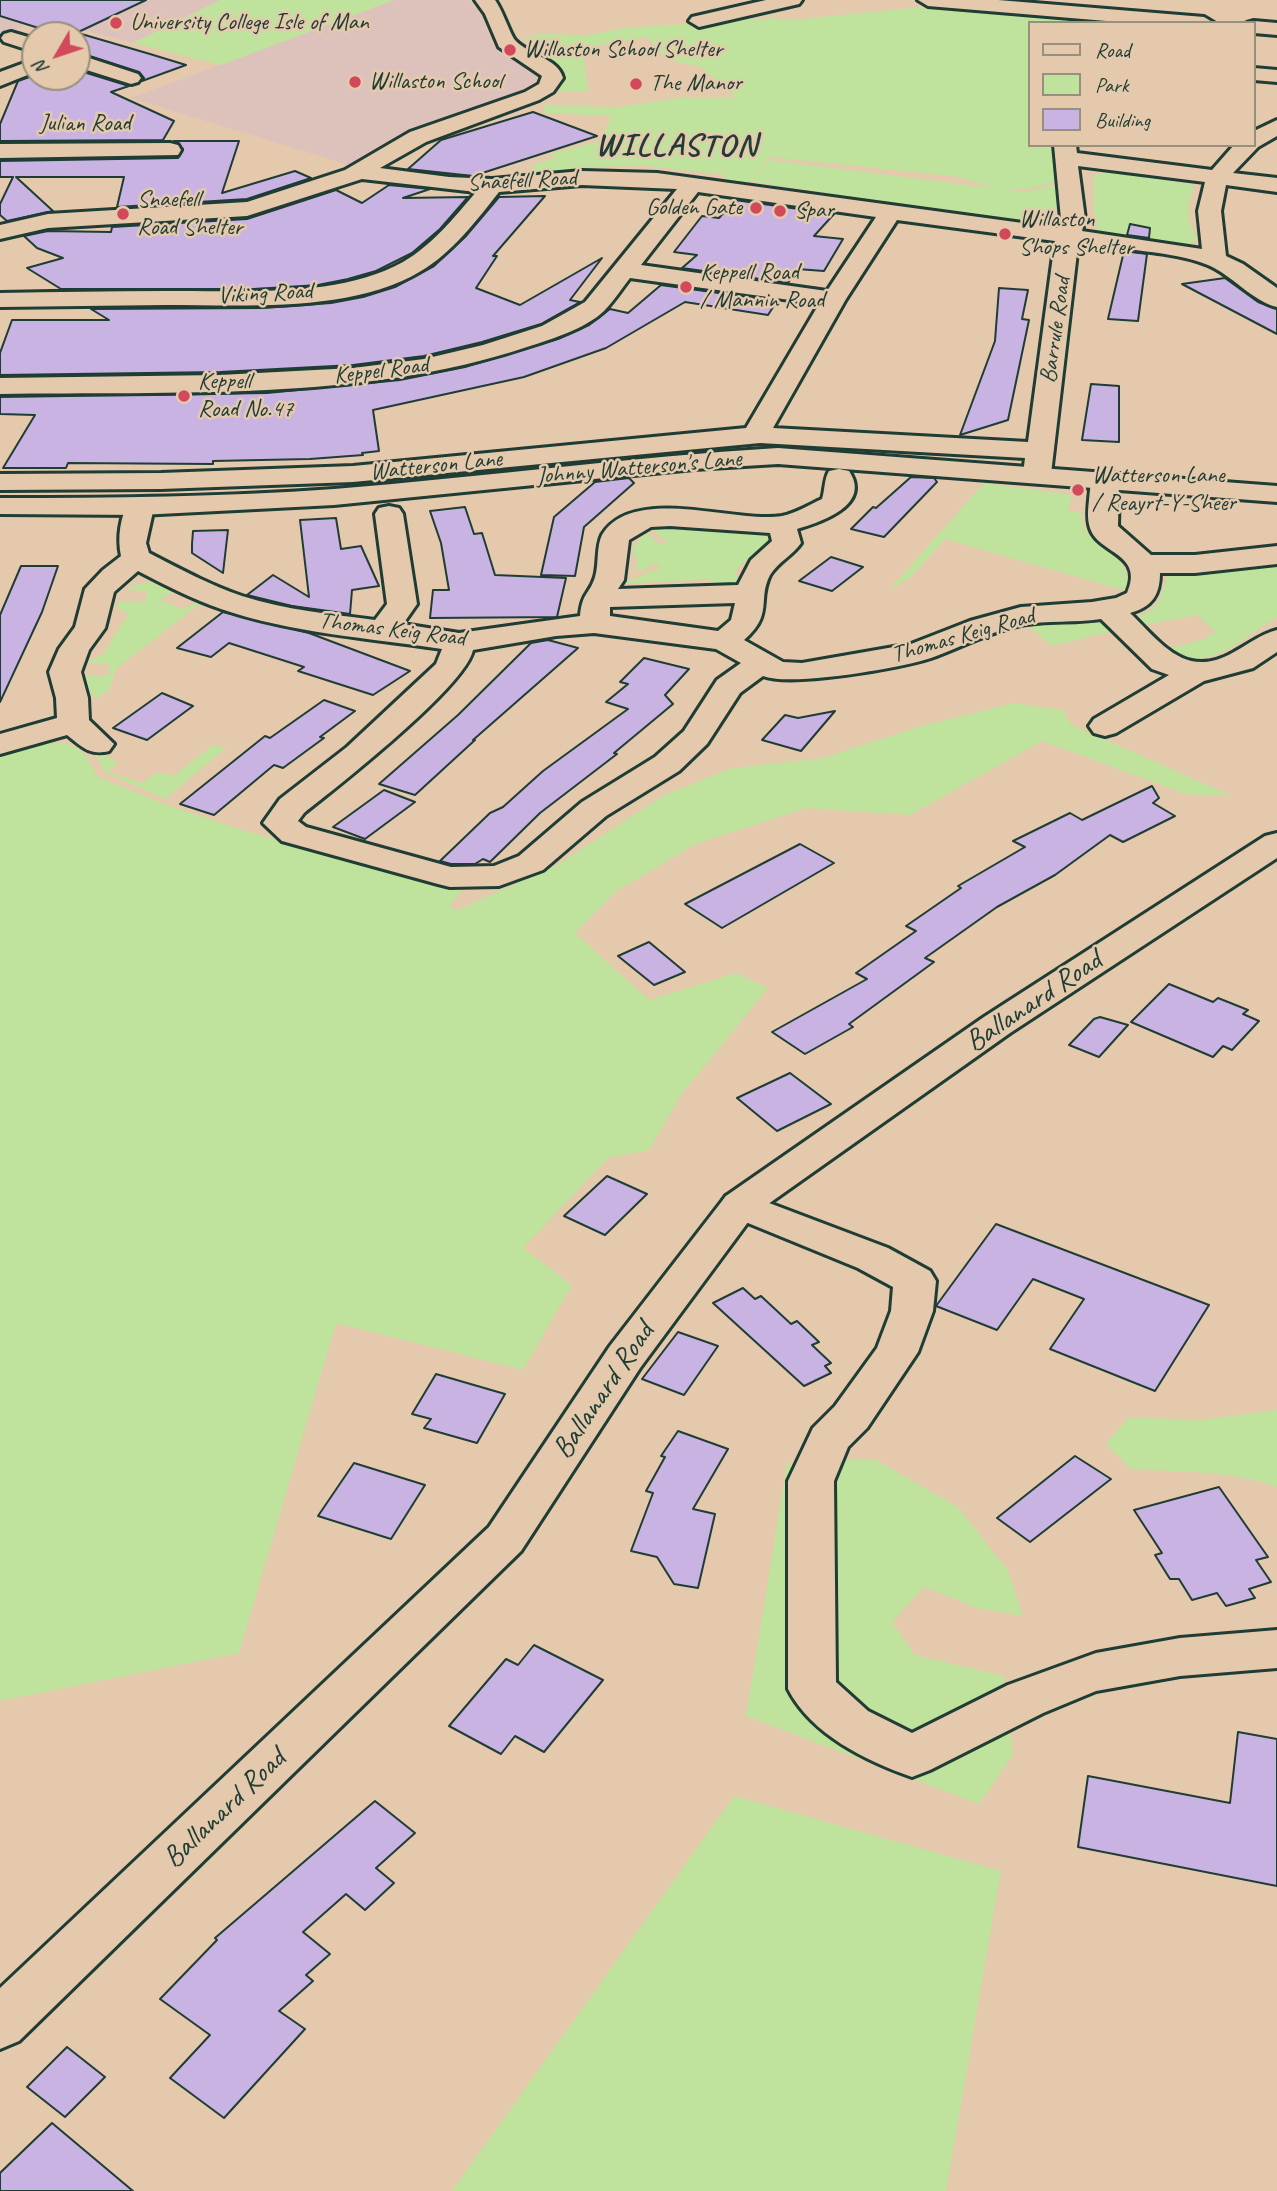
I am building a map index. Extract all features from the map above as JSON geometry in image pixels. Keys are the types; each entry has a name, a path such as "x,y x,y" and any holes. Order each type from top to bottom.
{"main road":[{"path":"699,21 792,0"},
{"path":"928,0 1043,4 1187,21"},
{"path":"0,232 48,221 196,215 247,209 332,184 418,137 532,96 553,78 549,69 506,43 492,1"},
{"path":"1256,27 1277,29"},
{"path":"11,38 21,41"},
{"path":"91,65 131,78"},
{"path":"0,80 21,71"},
{"path":"1256,74 1277,76"},
{"path":"1256,140 1277,125"},
{"path":"1214,259 1210,206 1218,177 1246,147"},
{"name":"Julian Road","path":"0,151 170,150"},
{"path":"1066,152 1277,185"},
{"name":"Barrule Road","path":"1038,463 1073,219 1066,152"},
{"name":"Snaefell Road","path":"358,172 449,184 492,186 612,178 693,184 891,211 1214,259 1235,269 1277,300"},
{"name":"Keppel Road","path":"0,386 285,381 424,367 491,351 551,331 594,307 627,270 693,184"},
{"name":"Viking Road","path":"0,300 234,297 305,293 357,286 398,274 426,257 492,186"},
{"path":"760,435 758,429 834,299 891,211"},
{"path":"627,270 834,299"},
{"name":"Watterson Lane","path":"0,482 161,481 339,475 760,435 1038,463"},
{"name":"Johnny Watterson's Lane","path":"0,506 139,507 334,497 694,460 778,456 1038,463 1105,480 1277,494"},
{"path":"1105,480 1102,515 1104,529 1143,564 1195,564 1277,555"},
{"path":"595,611 609,580 615,538 625,528 645,519 670,517 782,525 808,517 834,504 832,483"},
{"path":"98,744 73,723 72,698 65,672 74,649 90,628 100,589 136,558 132,543 139,507"},
{"path":"724,641 742,626 749,615 753,580 761,566 787,543 782,525"},
{"path":"384,629 401,604 385,526"},
{"name":"Thomas Keig Road","path":"136,558 189,586 233,603 299,618 459,642 495,639 556,627 595,611 724,641 776,671 802,672 918,652 981,627 1021,616 1108,609 1138,599 1146,583 1143,564"},
{"path":"595,611 753,594"},
{"path":"1108,609 1135,638 1163,662 1193,674"},
{"path":"1105,726 1193,674 1242,661 1277,639"},
{"path":"459,642 456,658 447,671 358,754 292,806 280,823 293,834 423,872 471,879 499,876 531,863 594,809 667,764 696,737 729,687 761,664"},
{"path":"0,744 73,723"},
{"name":"Ballanard Road","path":"0,2024 505,1539 625,1357 740,1205 997,1025 1277,843"},
{"path":"740,1205 873,1258 915,1281 912,1311 897,1352 850,1417 829,1439 811,1481 812,1689 850,1725 912,1756 1044,1692 1095,1673 1169,1657 1277,1649"}],"shaded area":[{"name":"University College Isle of Man","path":"0,0 220,0 133,43 91,32 91,21 50,21 39,18 21,21 21,27 0,38"},
{"name":"Willaston School","path":"394,0 470,0 482,16 492,42 532,67 538,78 519,94 424,126 352,166 131,98"}],"green space":[{"path":"220,0 394,0 221,65 133,43"},
{"path":"921,7 1127,21 1028,21 1028,147 1051,147 1057,182 1026,189 1002,189 1023,192 1060,184 1055,216 1026,223 748,181 745,185 720,182 726,175 647,166 573,167 574,173 520,177 536,164 556,157 549,154 600,141 611,116 546,113 542,105 617,107 685,97 736,97 701,67 665,59 648,37 583,48 588,91 559,91 564,70 523,39 538,34 588,35 623,28 773,18 790,20","holes":["770,157 959,177 993,188 769,160 751,178"]},
{"path":"1111,172 1191,184 1194,188 1189,214 1197,238 1195,242 1184,245 1111,235 1097,230 1094,223 1093,177"},
{"path":"984,483 1072,495 1068,510 1082,513 1089,534 1121,562 1126,573 1127,587 1123,590 945,539 910,578 888,591"},
{"path":"661,525 664,529 755,532 766,536 772,543 769,548 750,557 734,572 741,584 736,587 713,591 710,579 622,584 661,567 656,563 641,571 635,570 638,564 632,550 642,536 635,531 641,528 660,545 667,542 648,526"},
{"path":"1277,559 1277,617 1222,652 1195,659 1179,657 1162,650 1208,638 1206,635 1216,633 1197,615 1135,627 1131,618 1148,612 1158,602 1168,571 1217,572"},
{"path":"148,582 159,584 172,592 160,600 183,609 197,602 201,603 116,669 109,690 95,699 86,684 86,675 109,675 109,664 85,663 103,654 128,614 117,607 118,602 146,601 146,591 127,590 130,586"},
{"path":"1094,620 1113,631 1052,646 1028,626"},
{"path":"1013,703 1063,710 1070,724 1232,796 1186,794 1042,741 910,815 807,808 695,844 617,891 575,933 649,1000 736,973 768,988 681,1095 649,1150 608,1158 523,1248 572,1285 523,1370 336,1323 239,1653 0,1701 0,752 6,756 47,744 70,745 80,750 89,760 96,776 164,804 248,832 367,863 407,877 467,885 449,906 457,910 557,865 664,795 732,768 822,758 918,727"},
{"path":"213,745 226,748 165,799 104,772 96,754 114,759 117,763 108,772 143,783 156,773 175,775"},
{"path":"1277,1410 1277,1487 1224,1475 1132,1470 1106,1444 1129,1417 1200,1420"},
{"path":"874,1459 958,1507 1008,1571 1023,1616 977,1608 924,1587 892,1622 915,1655 1004,1676 1013,1755 979,1804 746,1716 787,1463"},
{"path":"734,1796 1001,1871 946,2191 452,2191"}],"building":[{"path":"0,0 146,0 91,26 91,21 21,23 0,16"},
{"path":"91,37 186,65 142,81 144,78 139,72 91,57"},
{"path":"91,74 129,86 111,92 174,121 163,140 0,141 0,124 18,81 21,80 21,91 91,91"},
{"path":"533,112 597,136 473,176 408,169 441,140"},
{"path":"174,141 239,141 222,193 295,171 311,178 247,199 117,207 124,177 16,177 53,211 7,221 0,215 0,204 13,177 0,177 0,161 178,158 183,149"},
{"path":"389,185 430,189 403,198 468,197 440,229 412,253 376,271 348,279 318,285 255,289 61,289 27,268 63,258 37,248 24,236 48,231 111,232 112,227 247,219 336,190 362,203"},
{"path":"545,196 493,256 497,256 476,288 520,305 602,258 570,300 580,302 541,324 424,356 353,365 220,372 0,375 0,353 12,320 109,320 91,309 262,308 331,303 363,297 395,287 434,266 465,237 499,197"},
{"path":"735,200 834,214 814,236 843,239 824,271 797,269 788,283 682,268 697,255 674,252 702,216 719,218"},
{"path":"1130,224 1150,228 1149,238 1127,235"},
{"path":"1124,251 1147,254 1138,321 1108,319"},
{"path":"1225,278 1258,302 1277,309 1277,334 1182,284"},
{"path":"661,285 777,301 768,315 685,302 606,348 524,377 373,410 379,451 362,453 363,455 213,461 213,464 68,463 66,468 3,468 35,415 0,414 0,397 267,393 400,380 465,367 558,339 589,325 610,309 628,313"},
{"path":"999,288 1028,290 1022,319 1029,320 1008,420 960,435 995,341"},
{"path":"1091,384 1119,386 1119,442 1082,440"},
{"path":"911,477 934,478 937,482 884,537 851,529 873,507 876,508"},
{"path":"629,478 634,483 584,527 575,576 541,575 554,517 595,482"},
{"path":"465,507 474,534 482,533 495,575 566,578 557,617 430,618 433,590 449,590 441,543 430,511"},
{"path":"336,518 341,549 361,546 379,586 352,590 350,614 292,606 247,595 273,575 309,597 300,520"},
{"path":"228,530 223,573 192,553 193,531"},
{"path":"831,557 863,567 832,591 799,581"},
{"path":"21,566 58,566 42,612 0,702 0,615"},
{"path":"223,612 309,633 410,671 373,695 298,671 304,667 229,643 211,657 177,648"},
{"path":"548,640 578,648 415,795 379,784 458,715 531,643"},
{"path":"644,658 689,669 665,695 673,704 614,753 617,754 540,813 490,862 483,859 475,864 440,861 490,813 503,807 543,771 628,709 606,702 628,684 620,682"},
{"path":"162,693 193,706 147,740 113,728"},
{"path":"324,700 355,711 283,768 274,765 214,815 180,804 265,736 270,738"},
{"path":"835,711 801,751 762,740 785,715 798,718"},
{"path":"1152,786 1159,798 1153,803 1175,816 1123,842 1110,835 1055,875 997,907 925,958 934,962 849,1024 853,1027 805,1054 772,1032 867,979 856,973 916,931 906,926 961,888 958,886 1025,847 1013,841 1070,813 1082,820"},
{"path":"384,790 415,802 365,839 333,827"},
{"path":"800,844 834,863 722,928 685,904"},
{"path":"649,942 685,972 654,985 618,956"},
{"path":"1169,984 1213,1002 1218,998 1248,1010 1243,1014 1259,1021 1232,1050 1223,1046 1213,1057 1131,1022"},
{"path":"1100,1017 1128,1025 1099,1057 1069,1045 1094,1019"},
{"path":"790,1073 831,1104 777,1131 737,1098"},
{"path":"607,1176 647,1194 605,1235 564,1216"},
{"path":"996,1224 1209,1305 1155,1391 1050,1349 1084,1299 1033,1279 997,1330 936,1306"},
{"path":"743,1288 755,1299 761,1296 791,1324 797,1321 819,1342 812,1345 831,1363 825,1366 831,1373 804,1386 713,1303"},
{"path":"678,1332 718,1346 684,1395 642,1379"},
{"path":"436,1374 505,1394 477,1443 424,1428 431,1419 412,1414"},
{"path":"678,1431 728,1449 693,1509 715,1514 698,1588 674,1584 657,1557 631,1551 653,1493 646,1491 665,1457 661,1456"},
{"path":"1075,1456 1111,1479 1030,1542 997,1518"},
{"path":"354,1463 425,1485 391,1539 318,1516"},
{"path":"1219,1487 1268,1557 1256,1560 1271,1582 1249,1589 1255,1598 1226,1606 1217,1593 1192,1600 1179,1579 1170,1579 1155,1555 1162,1553 1134,1510"},
{"path":"534,1645 603,1680 544,1752 515,1736 501,1754 449,1726 506,1659 518,1665"},
{"path":"1238,1732 1277,1739 1277,1886 1078,1847 1088,1776 1230,1803"},
{"path":"375,1801 415,1833 376,1868 394,1883 365,1910 346,1894 303,1932 330,1954 306,1975 313,1981 279,2011 305,2029 224,2118 170,2078 210,2035 160,1999 217,1940 215,1938"},
{"path":"67,2047 105,2077 65,2117 27,2087"},
{"path":"52,2123 133,2191 0,2191 0,2173"}],"place":[{"name":"University College Isle of Man","path":"116,23"},
{"name":"Willaston School Shelter","path":"510,50"},
{"name":"Willaston School","path":"355,82"},
{"name":"The Manor","path":"636,84"},
{"name":"Golden Gate","path":"756,208"},
{"name":"Spar","path":"780,211"},
{"name":"Snaefell Road Shelter","path":"123,214"},
{"name":"Willaston Shops Shelter","path":"1005,234"},
{"name":"Keppell Road / Mannin Road","path":"686,287"},
{"name":"Keppell Road No.47","path":"184,396"},
{"name":"Watterson Lane / Reayrt-Y-Sheer","path":"1078,490"}],"district":[{"name":"WILLASTON","path":"677,147"}]}
